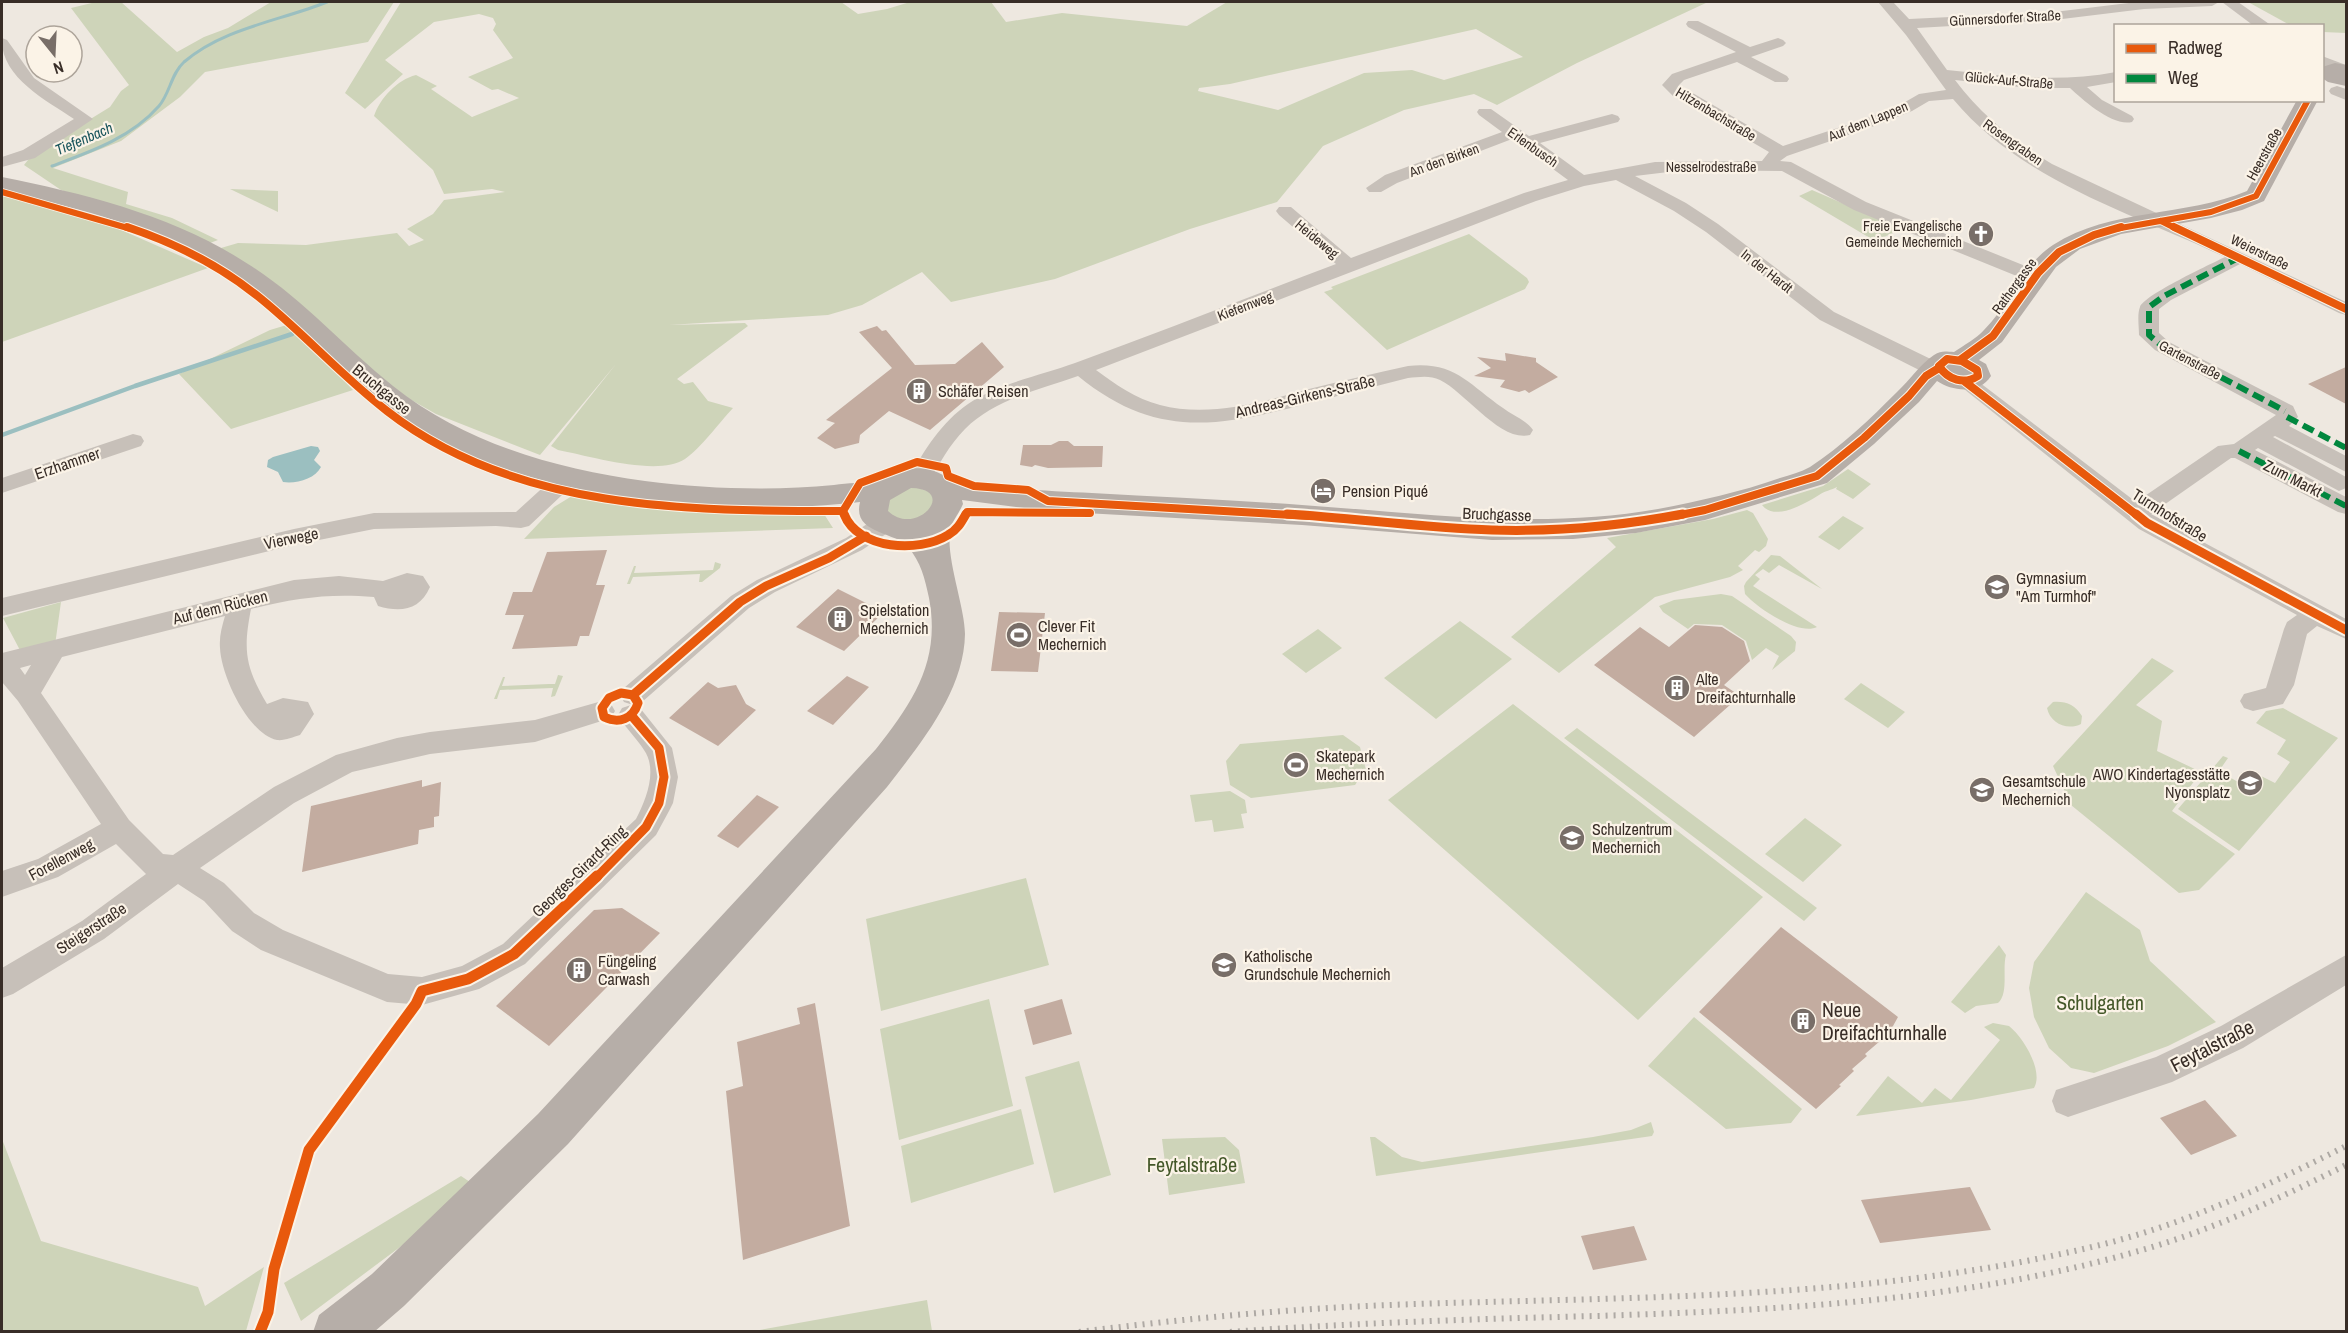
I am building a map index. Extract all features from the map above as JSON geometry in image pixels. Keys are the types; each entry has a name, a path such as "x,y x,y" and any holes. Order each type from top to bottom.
{"main road":[{"name":"Heerstraße","path":"2161,221 2224,208 2256,196 2307,102"},
{"name":"Bruchgasse","path":"2,184 120,214 166,231 207,250 265,287 375,386 416,416 452,436 495,454 569,476 668,492 737,497 800,496 849,502 886,513"},
{"name":"Rathergasse","path":"1954,370 1982,359 1991,337 2055,253 2105,231 2161,221"},
{"name":"Bruchgasse","path":"937,499 969,503 1048,501 1302,514 1491,530 1573,529 1635,523 1705,510 1817,476 1842,458 1909,396 1954,370"},
{"path":"886,513 900,480 937,499"},
{"path":"886,513 929,525 937,499"},
{"path":"336,1332 388,1290 553,1129 885,763 909,733 939,684 949,645 948,614 935,540 937,499"},
{"path":"886,513 922,544 940,575"}],"street":[{"name":"Rosengraben","path":"1870,2 1902,21"},
{"name":"Rosengraben","path":"1885,2 1957,94 1986,126 2023,152 2066,176 2161,221"},
{"name":"Günnersdorfer Straße","path":"1902,21 2054,16 2144,5 2212,2"},
{"path":"2229,2 2262,24"},
{"path":"1693,24 1780,79"},
{"path":"2,43 28,81 85,119 29,154 2,162"},
{"name":"Hitzenbachstraße","path":"1778,43 1678,77 1670,85 1679,93 1781,152"},
{"name":"Glück-Auf-Straße","path":"1943,74 2046,85 2076,85 2114,77"},
{"name":"Glück-Auf-Straße","path":"2076,85 2096,103 2126,119"},
{"name":"Auf dem Lappen","path":"1781,152 1879,119 1925,97 1957,94"},
{"name":"Erlenbusch","path":"1485,112 1520,138 1600,177"},
{"name":"An den Birken","path":"1375,188 1391,179 1520,138 1612,119"},
{"path":"1769,166 1771,159 1781,152"},
{"name":"Nesselrodestraße","path":"1600,177 1685,165 1769,166 1780,174 1810,181 1860,206 2036,277"},
{"name":"Kiefernweg","path":"937,499 932,456 956,425 976,408 994,398 1081,368 1530,197 1600,177"},
{"name":"In der Hardt","path":"1600,177 1680,207 1712,228 1827,316 1954,370"},
{"name":"Heideweg","path":"1285,211 1349,266"},
{"name":"Weierstraße","path":"2161,221 2346,309"},
{"name":"Gartenstraße","path":"2240,257 2164,296 2149,307 2149,335 2346,487"},
{"name":"Andreas-Girkens-Straße","path":"1081,368 1108,390 1135,403 1162,412 1200,417 1240,413 1408,372 1427,370 1448,376 1495,413 1522,430"},
{"name":"Turmhofstraße","path":"1954,370 2135,514 2158,529 2346,630"},
{"path":"2135,514 2226,452 2269,429"},
{"name":"Gartenstraße","path":"2269,429 2346,448"},
{"name":"Gartenstraße","path":"2269,429 2346,465"},
{"name":"Zum Markt","path":"2269,429 2346,506"},
{"name":"Erzhammer","path":"2,486 133,441"},
{"name":"Vierwege","path":"2,607 253,546 374,521 487,518 521,520 569,476"},
{"path":"177,868 284,795 346,763 397,748 535,731 602,711 604,703 621,693 632,705 740,602 766,586 846,549 886,513"},
{"name":"Auf dem Rücken","path":"177,868 154,865 118,828 7,662 294,589 339,585 388,590"},
{"path":"240,602 232,651 242,682 262,717"},
{"path":"2253,702 2274,697 2281,685 2296,629 2315,614"},
{"path":"27,694 54,649"},
{"name":"Georges-Girard-Ring","path":"177,868 214,892 243,922 272,940 329,966 387,988 422,991 468,979 514,954 646,827 660,803 664,777 659,748 632,705"},
{"name":"Forellenweg","path":"2,884 26,879 84,849 118,828"},
{"name":"Steigerstraße","path":"2,984 93,930 177,868"},
{"name":"Feytalstraße","path":"2068,1101 2161,1071 2232,1037 2346,969"}],"green space":[{"path":"96,2 121,2 177,52 204,37 228,28 271,2 394,2 368,42 205,72 180,97 121,141 53,168 128,192 126,204 172,218 218,240 210,243 61,190 24,165 32,155 110,107 121,91 129,85 71,8"},
{"path":"401,2 841,2 858,14 910,2 991,2 1006,22 1062,13 1187,26 1227,2 1708,2 1577,63 1497,105 1474,94 1404,110 1323,146 1277,202 1190,229 1055,279 951,302 922,272 862,305 828,315 669,325 745,323 748,326 677,379 684,384 693,382 708,401 733,408 704,442 685,459 673,464 658,466 623,464 558,450 551,446 616,364 540,455 436,414 376,380 221,248 238,243 306,245 397,233 409,246 424,240 407,229 433,214 444,200 505,192 492,189 444,194 433,170 374,116 380,103 396,85 416,75 437,86 431,89 472,117 519,98 498,89 492,90 468,77 513,58 493,30 496,24 493,18 479,14 434,22 385,60 403,74 365,109 345,93","holes":["1476,29 1523,57 1444,80 1412,70 1364,73 1278,110 1198,91 1199,88 1230,84"]},
{"path":"2248,2 2346,2 2346,33 2324,32 2324,24 2288,24"},
{"path":"230,189 278,191 278,212"},
{"path":"1812,190 1902,229 1875,241 1799,196"},
{"path":"2,196 87,215 208,268 2,342"},
{"path":"1469,234 1527,278 1529,282 1525,289 1387,350 1324,292 1333,289 1331,287"},
{"path":"290,324 353,390 231,429 179,374 270,330"},
{"path":"1848,469 1871,484 1853,499 1836,489 1837,487 1799,506 1782,511 1768,510 1762,505 1823,486"},
{"path":"906,484 937,494 927,518 896,522 880,502"},
{"path":"572,496 675,510 824,514 833,528 524,539 554,507"},
{"path":"1747,510 1753,513 1768,539 1766,546 1759,552 1755,550 1738,566 1743,570 1730,577 1655,597 1559,673 1511,637 1616,547 1607,538 1713,519"},
{"path":"1843,516 1864,528 1839,550 1818,537"},
{"path":"1771,555 1780,556 1822,589 1779,565 1769,573 1763,569 1755,575 1760,579 1753,586 1817,627 1809,629 1789,624 1768,613 1745,594 1746,582"},
{"path":"715,562 721,564 720,568 702,582 699,582 700,574 633,577 630,584 627,584 634,566 636,566 634,573 713,570"},
{"path":"1721,594 1732,596 1791,636 1796,642 1795,651 1772,670 1779,656 1766,648 1752,660 1746,641 1722,625 1694,624 1688,629 1663,612 1659,606 1674,600"},
{"path":"61,602 55,645 22,654 3,618"},
{"path":"1460,621 1512,659 1436,719 1384,678"},
{"path":"1318,629 1342,648 1306,673 1282,654"},
{"path":"2152,658 2174,671 2136,705 2162,721 2157,751 2201,772 2172,811 2235,854 2199,890 2179,893 2071,805 2053,766"},
{"path":"558,675 563,676 555,696 551,697 553,688 500,690 497,699 494,699 503,677 505,677 502,686 555,684"},
{"path":"1861,683 1905,712 1888,728 1844,699"},
{"path":"2053,702 2073,706 2082,716 2081,724 2070,727 2055,722 2047,708"},
{"path":"1513,704 1763,897 1638,1020 1388,800"},
{"name":"AWO Kindertagesstätte Nyonsplatz","path":"2283,708 2338,738 2239,851 2178,809 2223,756 2228,758 2219,771 2250,789 2261,776 2275,783 2290,762 2277,754 2286,740 2256,723 2266,711"},
{"path":"1577,728 1817,908 1804,921 1564,738"},
{"name":"Skatepark Mechernich","path":"1343,735 1360,747 1366,770 1355,785 1251,798 1230,785 1226,761 1240,744"},
{"path":"1230,791 1245,800 1247,813 1241,814 1244,828 1214,832 1212,820 1195,822 1190,795"},
{"path":"1805,818 1842,845 1803,882 1765,854"},
{"path":"1026,878 1049,965 881,1011 866,919"},
{"name":"Schulgarten","path":"2086,892 2140,930 2150,961 2216,1022 2168,1046 2094,1073 2071,1068 2049,1048 2034,1017 2029,988 2034,962"},
{"path":"1999,945 2006,955 2001,999 1998,1003 1976,1006 1965,1013 1951,1002"},
{"path":"989,999 1013,1106 899,1140 880,1029"},
{"path":"1694,1017 1802,1109 1791,1123 1726,1129 1648,1066"},
{"path":"1993,1023 2009,1026 2026,1046 2036,1073 2034,1088 1971,1100 1856,1116 1888,1076 1922,1103 1935,1088 1951,1100 2000,1040 1984,1027"},
{"path":"1079,1061 1111,1175 1054,1193 1025,1077"},
{"path":"1021,1109 1034,1164 911,1203 901,1146"},
{"path":"1651,1122 1654,1132 1652,1136 1376,1176 1370,1137 1375,1137 1402,1157 1422,1162 1593,1137 1631,1130"},
{"name":"Feytalstraße","path":"1225,1137 1239,1150 1245,1183 1169,1195 1162,1139"},
{"path":"2,1139 41,1241 198,1287 205,1306 264,1267 246,1331 2,1331"},
{"path":"461,1176 479,1188 301,1321 284,1283"},
{"path":"927,1300 932,1331 754,1331"}],"water":[{"path":"311,446 318,447 320,451 314,460 321,467 310,478 283,482 278,472 267,467 268,460 273,457"}],"building":[{"name":"Schäfer Reisen","path":"877,326 882,331 886,330 915,365 955,364 982,342 1004,367 930,430 889,411 860,435 859,443 835,449 817,438 835,423 826,420 892,368 859,332"},
{"path":"1505,353 1536,358 1536,362 1558,377 1529,393 1525,390 1519,392 1500,387 1505,380 1474,376 1491,368 1477,357 1506,361"},
{"path":"2346,367 2346,404 2308,384"},
{"path":"1059,441 1068,441 1074,446 1103,446 1102,467 1048,468 1020,465 1023,445 1051,445"},
{"path":"607,550 596,585 605,585 589,636 580,636 577,646 512,649 524,615 505,615 513,592 532,592 547,552"},
{"name":"Spielstation Mechernich","path":"838,589 884,612 844,651 796,627"},
{"name":"Clever Fit Mechernich","path":"999,612 1045,613 1038,672 991,671"},
{"name":"Alte Dreifachturnhalle","path":"1695,625 1722,627 1744,641 1750,661 1724,685 1740,696 1694,737 1594,665 1640,627 1669,647"},
{"path":"847,676 869,687 833,725 807,711"},
{"path":"708,682 718,688 736,685 746,704 756,710 718,746 669,718"},
{"path":"422,780 422,787 441,782 439,816 434,817 434,827 419,830 418,844 302,872 311,806"},
{"path":"757,795 779,807 738,848 717,836"},
{"name":"Füngeling Carwash","path":"622,908 660,933 549,1046 496,1006 594,910"},
{"name":"Neue Dreifachturnhalle","path":"1781,927 1898,1017 1893,1026 1878,1039 1880,1041 1865,1054 1867,1056 1852,1069 1854,1071 1839,1085 1841,1086 1816,1109 1699,1012"},
{"path":"1062,999 1072,1034 1033,1045 1024,1010"},
{"path":"815,1003 850,1226 743,1260 726,1091 743,1086 737,1042 800,1024 797,1008"},
{"path":"2205,1100 2237,1136 2191,1155 2160,1118"},
{"path":"1970,1187 1991,1230 1880,1243 1861,1200"},
{"path":"1634,1226 1647,1260 1593,1270 1581,1236"}],"waterway":[{"name":"Tiefenbach","path":"52,166 109,143 136,127 159,106 180,67 199,50 252,26 327,2"},
{"path":"2,435 135,386 292,334"}],"railway":[{"path":"1079,1332 1311,1309 1746,1293 1835,1287 1924,1277 2012,1264 2132,1236 2226,1203 2346,1146"},
{"path":"1230,1332 1413,1322 1732,1310 1867,1301 1935,1293 2069,1269 2162,1244 2242,1214 2346,1165"}],"marked path":[{"path":"2240,257 2164,296 2149,307 2149,335 2162,346 2285,411"},
{"path":"2287,417 2346,448"},
{"path":"2239,451 2346,506"}],"cycle path":[{"path":"1960,360 1993,336 2038,273 2059,252 2072,244 2117,228 2211,212 2256,196 2307,102"},
{"path":"2,192 68,209 134,230 166,242 227,274 278,313 365,394 412,430 485,467 534,483 585,495 636,503 688,508 843,511"},
{"path":"2161,221 2346,309"},
{"path":"1947,359 1962,361 1977,370 1978,376 1968,381 1951,378 1939,366 1947,359"},
{"path":"843,511 860,483 917,462 946,468 948,476 974,486 1028,490 1048,501 1302,515 1492,530 1573,529 1636,523 1705,510 1817,476 1864,438 1909,396 1926,376 1939,368"},
{"path":"1964,381 2147,523 2346,630"},
{"path":"843,511 849,524 860,534 894,545 913,545 948,536 960,526 967,512 1090,513"},
{"path":"633,695 740,602 766,586 829,558 866,536"},
{"path":"621,693 633,695 638,703 633,713 620,720 604,717 602,708 609,698 621,693"},
{"path":"260,1332 268,1312 274,1269 309,1150 416,1004 422,991 468,979 514,954 646,827 659,803 664,777 659,748 631,715"}],"place":[{"name":"Freie Evangelische Gemeinde Mechernich","path":"1981,234"},
{"name":"Schäfer Reisen","path":"919,391"},
{"name":"Pension Piqué","path":"1323,491"},
{"name":"Gymnasium \"Am Turmhof\"","path":"1997,587"},
{"name":"Spielstation Mechernich","path":"840,619"},
{"name":"Clever Fit Mechernich","path":"1019,635"},
{"name":"Alte Dreifachturnhalle","path":"1677,688"},
{"name":"Skatepark Mechernich","path":"1296,765"},
{"name":"AWO Kindertagesstätte Nyonsplatz","path":"2250,783"},
{"name":"Gesamtschule Mechernich","path":"1982,790"},
{"name":"Schulzentrum Mechernich","path":"1572,838"},
{"name":"Katholische Grundschule Mechernich","path":"1224,965"},
{"name":"Füngeling Carwash","path":"579,970"},
{"name":"Neue Dreifachturnhalle","path":"1803,1021"}]}
